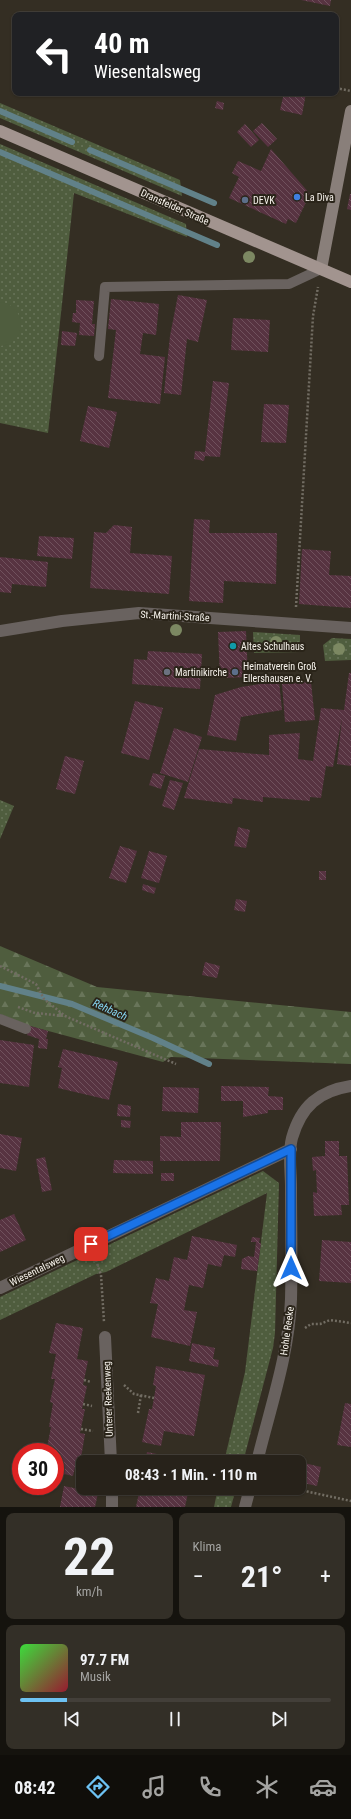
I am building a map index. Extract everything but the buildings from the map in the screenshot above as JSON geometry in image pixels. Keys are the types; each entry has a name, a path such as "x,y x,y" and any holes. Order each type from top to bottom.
{"main road":[{"name":"Dransfelder Straße","path":"0,131 351,282"}],"street":[{"path":"321,270 351,111"},
{"name":"St.-Martini-Straße","path":"0,631 69,620 139,613 351,628"},
{"name":"Hohle Reeke","path":"259,1455 289,1328 291,1298 291,1149 296,1128 314,1100 328,1091 351,1086"},
{"name":"Wiesentalsweg","path":"0,1288 291,1149"},
{"name":"Unterer Reekenweg","path":"105,1337 111,1455"},
{"path":"112,1495 112,1507"},
{"path":"245,1507 248,1495"}],"lane":[{"path":"99,356 106,287 289,284 321,270"},
{"path":"0,1018 26,1029"}],"path":[{"path":"339,89 351,91"},
{"path":"295,624 313,316 321,270"},
{"path":"0,966 36,984 44,999 65,1016 176,1064"},
{"path":"14,1006 35,1012 65,1016"},
{"path":"94,1254 101,1275 105,1337"},
{"path":"311,1324 320,1324 330,1320 351,1323"},
{"path":"138,1412 141,1395"},
{"path":"306,1491 351,1501"}],"green space":[{"path":"0,103 180,180 182,196 0,118"},
{"path":"0,144 186,224 187,237 74,193 48,433 0,423"},
{"path":"0,302 9,304 15,310 21,324 16,339 9,344 0,346"},
{"path":"253,632 300,635 300,652 254,653"},
{"path":"332,638 351,639 351,660 325,661 323,645"},
{"path":"0,800 14,806 0,839"},
{"path":"0,946 97,987 351,1012 351,1064 171,1057 163,1062 30,1026 0,1014"},
{"path":"263,1171 279,1183 275,1333 273,1348 245,1455 226,1455 245,1372 267,1193 106,1272 96,1274 0,1320 0,1297"},
{"path":"217,1495 234,1495 231,1507 214,1507"}],"waterway":[{"path":"0,111 72,142"},
{"path":"90,150 214,203"},
{"path":"0,152 217,245"},
{"name":"Rehbach","path":"0,986 72,1004 153,1038 209,1064"}],"place":[{"name":"La Diva","path":"297,197"},
{"name":"DEVK","path":"245,200"},
{"name":"Altes Schulhaus","path":"233,646"},
{"name":"Martinikirche","path":"167,672"},
{"name":"Heimatverein Groß Ellershausen e. V.","path":"235,672"}],"route":[{"path":"91,1244 291,1149 291,1268"}]}
